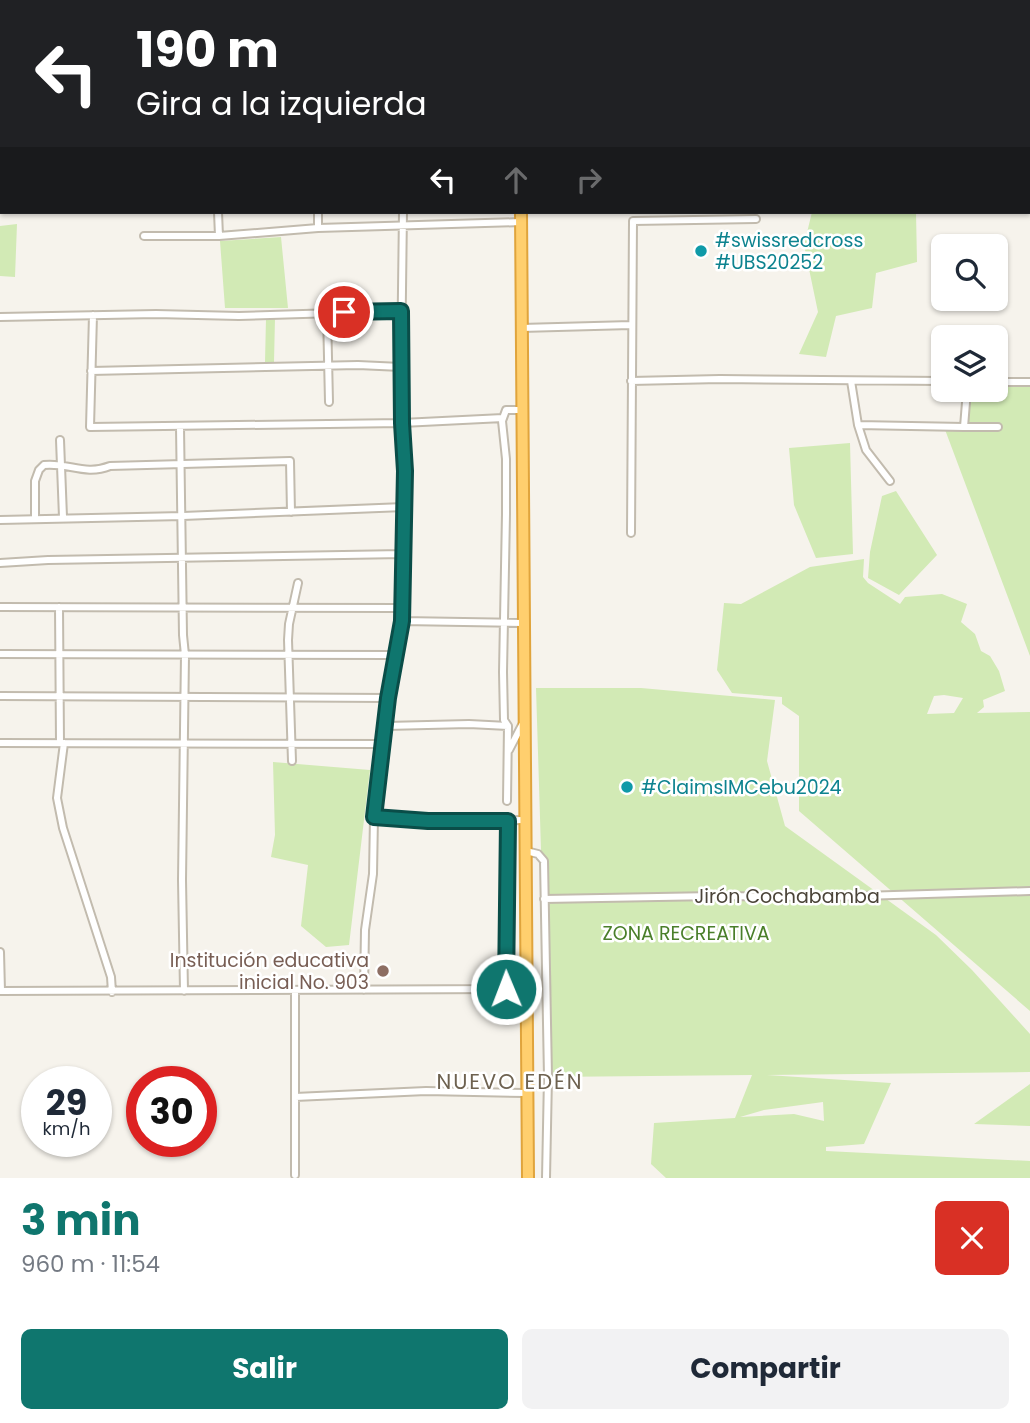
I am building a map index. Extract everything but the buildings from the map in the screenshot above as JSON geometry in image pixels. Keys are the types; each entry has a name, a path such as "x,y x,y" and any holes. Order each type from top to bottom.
{"highway":[{"path":"521,217 528,1178"}],"street":[{"path":"218,214 219,236"},
{"path":"318,214 318,228"},
{"path":"364,989 365,930 373,874 374,817 388,698 402,621 403,214"},
{"path":"144,236 219,236 521,217"},
{"path":"631,533 633,221 756,219"},
{"path":"0,317 239,316 401,311"},
{"path":"327,313 329,402"},
{"path":"93,315 90,427 402,423 503,418"},
{"path":"521,328 631,325"},
{"path":"91,371 327,365 401,367"},
{"path":"631,381 720,379 931,382"},
{"path":"851,381 858,425 866,450 890,481"},
{"path":"1008,382 1030,382"},
{"path":"964,427 966,402"},
{"path":"507,801 509,751 508,726 504,720 506,459 503,418 506,410 522,410"},
{"path":"858,425 998,427"},
{"path":"180,427 185,655 182,916 184,991"},
{"path":"60,440 63,517"},
{"path":"35,519 35,481 44,465 89,470 110,466 290,461 291,512"},
{"path":"0,520 404,507"},
{"path":"0,563 403,554"},
{"path":"292,761 288,656 292,609 298,583"},
{"path":"0,607 401,608"},
{"path":"59,607 62,743 57,798 111,977 112,992"},
{"path":"402,621 523,623"},
{"path":"0,654 395,655"},
{"path":"0,696 388,698"},
{"path":"509,751 523,724"},
{"path":"386,726 508,726"},
{"path":"0,743 384,744"},
{"path":"374,817 428,821 526,820"},
{"path":"506,989 508,821"},
{"path":"526,850 538,854 544,861 548,1077 546,1178"},
{"name":"Jirón Cochabamba","path":"544,900 828,897 1030,891"},
{"path":"0,953 1,991 526,989"},
{"path":"295,990 295,1175"},
{"path":"295,1097 426,1091 526,1093"}],"green space":[{"path":"812,214 916,214 917,262 876,273 872,308 836,316 826,357 799,354 818,312 804,245"},
{"path":"17,224 15,277 0,276 0,226"},
{"path":"281,237 288,308 225,308 220,241"},
{"path":"266,318 275,318 274,362 265,362"},
{"path":"1030,382 1030,656 944,427 964,427 966,402 1008,402 1008,383"},
{"path":"850,443 853,554 816,558 794,505 789,448"},
{"path":"896,491 937,555 899,595 868,578 870,552 882,496"},
{"path":"864,559 863,577 900,604 905,597 942,594 967,604 961,622 975,634 981,651 990,656 999,671 1005,691 983,700 984,707 977,713 1030,712 1030,1011 799,811 799,716 782,704 782,697 732,693 717,670 724,603 741,604 810,567","holes":["934,696 963,698 954,713 927,714"]},
{"name":"ZONA RECREATIVA","path":"536,688 641,688 775,700 767,761 785,826 936,935 972,970 1030,1034 1030,1072 767,1075 891,1083 864,1144 826,1147 826,1151 1030,1161 1030,1178 666,1178 651,1164 654,1123 735,1118 752,1075 548,1077","holes":["823,1102 824,1121 794,1114 740,1117 764,1110"]},
{"path":"273,762 370,770 349,945 326,947 301,926 308,865 271,857 275,835"},
{"path":"1030,1084 1030,1126 974,1124"}],"place":[{"name":"#swissredcross #UBS20252","path":"701,251"},
{"name":"#ClaimsIMCebu2024","path":"627,787"},
{"name":"Institución educativa inicial No. 903","path":"383,971"}],"district":[{"name":"NUEVO EDÉN","path":"510,1082"}],"route":[{"path":"344,312 401,311 405,471 402,621 388,698 374,817 428,821 508,821 506,989"}]}
